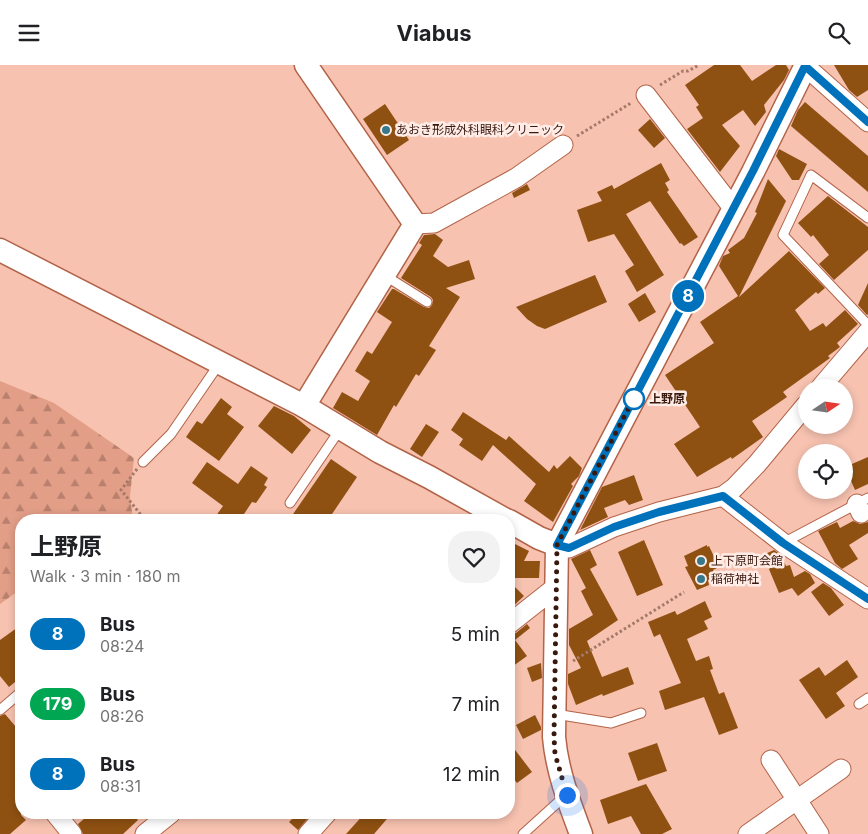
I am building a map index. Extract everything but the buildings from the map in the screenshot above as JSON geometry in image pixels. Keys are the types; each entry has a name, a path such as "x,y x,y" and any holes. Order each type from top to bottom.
{"street":[{"path":"306,65 415,224"},
{"path":"582,834 567,795 555,754 557,545 734,208 805,65 868,122"},
{"path":"646,95 734,208"},
{"path":"415,224 434,223 516,178 563,145"},
{"path":"304,406 415,224"},
{"path":"0,250 304,406 380,452 495,514"},
{"path":"828,379 868,332"},
{"path":"515,525 538,538 569,548 614,527 650,515 723,496 734,488 757,464 798,415"},
{"path":"723,496 783,543 866,595"},
{"path":"515,619 556,587"},
{"path":"772,760 820,834"},
{"path":"748,834 798,801 841,769"},
{"path":"60,819 72,834"},
{"path":"145,834 164,819"},
{"path":"308,834 322,819"}],"lane":[{"path":"868,218 811,175 783,235 868,325"},
{"path":"384,275 427,302"},
{"path":"143,462 171,434 219,363"},
{"path":"290,503 341,428"},
{"path":"783,543 862,505"},
{"path":"0,710 15,697"},
{"path":"859,704 868,698"},
{"path":"554,714 610,723 641,713"},
{"path":"523,834 567,795"}],"path":[{"path":"563,145 683,71 688,71 699,65"},
{"path":"139,514 121,490 143,462"},
{"path":"555,670 684,592"}],"green space":[{"path":"0,381 54,403 134,458 130,496 132,514 15,514 15,593 0,604"}],"bus line":[{"name":"8","path":"868,122 826,87 805,66 753,171 557,545 569,548 614,527 659,512 723,496 783,543 868,599"}],"place":[{"name":"あおき形成外科眼科クリニック","path":"386,130"},
{"name":"上野原","path":"634,399"},
{"name":"上下原町会館","path":"701,561"},
{"name":"稲荷神社","path":"701,579"}],"route":[{"path":"567,795 555,754 554,737 557,545 636,394 634,399"}]}
